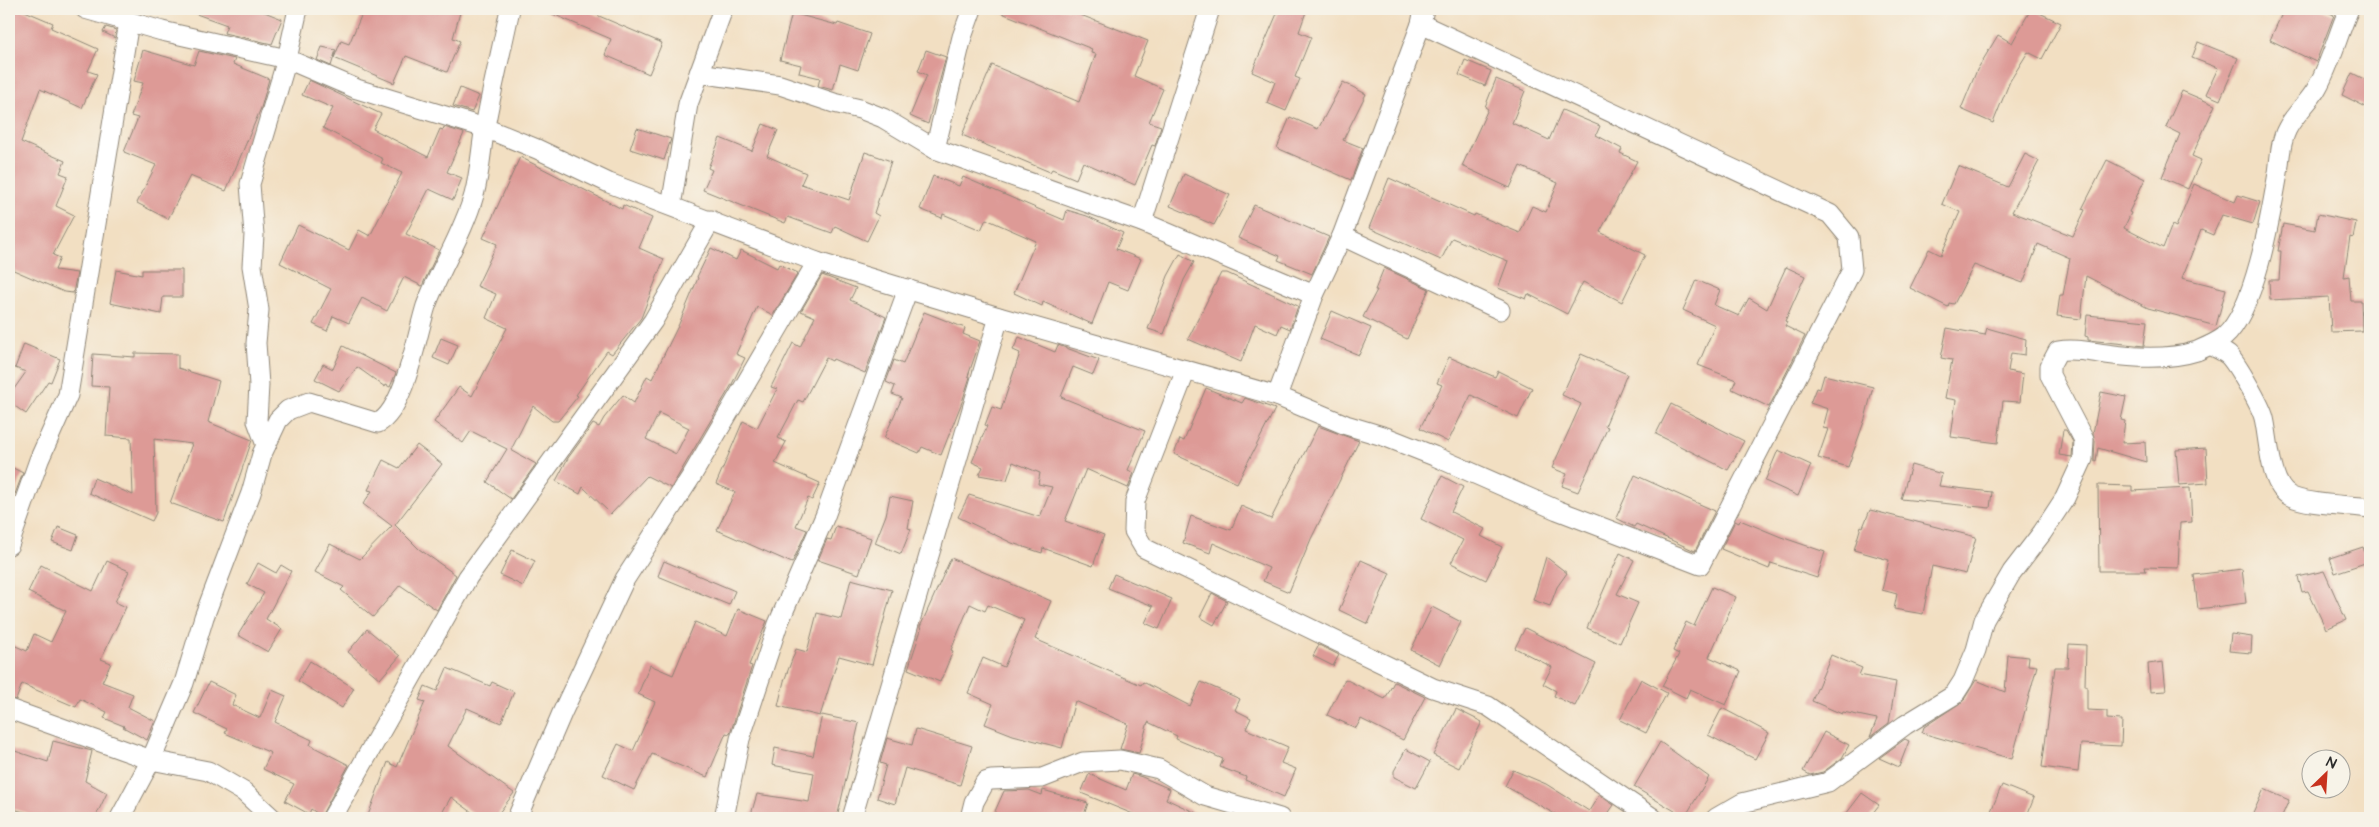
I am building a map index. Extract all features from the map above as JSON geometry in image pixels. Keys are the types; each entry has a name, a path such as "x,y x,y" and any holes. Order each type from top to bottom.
{"street":[{"path":"85,9 130,22 287,59 357,89 485,128 537,148 609,183 711,220 817,262 999,317 1277,396 1346,425 1386,437 1558,510 1700,565 1852,270 1849,237 1830,214 1423,16 1342,236 1314,295 1277,396"},
{"path":"266,445 257,421 259,385 256,343 260,310 252,266 254,235 250,184 287,59 298,9"},
{"path":"120,818 151,760 184,683 204,617 266,445 278,420 288,410 309,402 378,423 386,418 412,364 426,307 447,256 465,222 474,193 485,128 510,9"},
{"path":"670,206 688,104 723,9"},
{"path":"935,149 962,36 972,9"},
{"path":"1142,222 1210,9"},
{"path":"1716,818 1742,803 1828,782 1905,724 1954,695 1966,673 1984,620 2012,572 2042,533 2065,498 2083,459 2084,440 2050,375 2050,366 2058,351 2069,349 2117,355 2184,355 2211,345 2228,332 2241,312 2259,266 2270,220 2281,146 2286,130 2318,87 2349,9"},
{"path":"9,545 39,460 68,395 130,22"},
{"path":"699,73 780,85 834,103 860,109 883,118 935,149 1142,222 1314,295"},
{"path":"332,818 468,578 652,321 711,220"},
{"path":"1342,236 1500,310"},
{"path":"517,818 562,713 625,579 692,477 730,407 817,262"},
{"path":"724,818 740,738 778,624 825,516 908,289"},
{"path":"852,818 999,317"},
{"path":"2228,332 2229,356"},
{"path":"2211,345 2229,356 2259,404 2264,417 2272,463 2278,481 2287,494 2301,500 2370,508"},
{"path":"1186,370 1134,501 1134,531 1144,548 1433,688 1488,706 1653,818"},
{"path":"9,709 151,760 208,771 244,792 272,818"},
{"path":"970,818 974,802 985,782 991,780 1042,778 1083,762 1120,760 1159,769 1205,796 1280,818"}],"building":[{"path":"9,9 20,9 53,23 51,28 98,49 88,71 97,74 82,108 40,89 21,142 65,161 60,173 68,176 56,206 74,215 53,255 60,258 55,270 77,273 73,293 64,292 9,268"},
{"path":"188,9 257,9 282,19 272,44 224,33 227,25 188,11"},
{"path":"364,9 461,9 453,38 460,41 447,72 406,56 394,83 334,58 341,41 349,44"},
{"path":"541,9 594,9 592,13 662,43 649,74 605,55 611,39"},
{"path":"992,9 1080,9 1078,14 1148,41 1134,76 1163,89 1149,122 1161,126 1155,146 1152,145 1135,185 1083,162 1076,179 1052,169 1050,172 962,135 992,65 1079,102 1096,54 1091,53 1092,49"},
{"path":"1279,9 1307,9 1299,32 1311,37 1295,77 1300,79 1286,111 1267,103 1275,82 1252,72"},
{"path":"2031,9 2061,23 2042,59 2028,52 2010,81 1993,123 1961,109 1977,70 1998,35 2012,43"},
{"path":"2284,9 2321,9 2334,15 2316,62 2270,40"},
{"path":"792,13 837,25 838,23 870,34 858,70 840,64 833,90 818,86 820,78 799,73 801,65 780,60"},
{"path":"106,27 116,30 115,38 103,32"},
{"path":"2198,42 2238,58 2220,100 2206,94 2218,68 2192,58"},
{"path":"322,47 336,50 331,66 317,60"},
{"path":"143,50 194,65 199,51 235,59 233,64 269,79 261,108 226,191 190,176 168,219 137,203 156,165 124,152 138,118 131,116 143,83 134,81"},
{"path":"926,50 946,57 928,124 910,116 927,75 918,71"},
{"path":"1465,60 1491,71 1485,86 1459,75"},
{"path":"2352,73 2370,82 2370,109 2342,95"},
{"path":"1496,79 1525,91 1512,123 1549,140 1562,110 1600,126 1596,135 1622,149 1620,153 1637,161 1600,232 1645,255 1622,302 1583,282 1567,314 1528,294 1526,299 1498,288 1508,261 1452,238 1441,260 1369,228 1389,178 1474,216 1475,214 1520,233 1532,206 1546,212 1558,183 1520,166 1510,188 1462,166 1488,109 1485,107"},
{"path":"309,80 381,114 373,129 428,157 440,129 443,130 444,127 464,133 447,172 462,178 453,200 429,189 406,234 439,250 422,286 404,277 387,311 362,298 349,323 333,316 327,331 313,324 331,289 280,263 298,225 349,250 359,230 370,236 402,173 381,163 383,159 323,128 333,108 302,95"},
{"path":"1343,82 1366,94 1343,140 1363,148 1351,180 1277,148 1290,117 1318,129"},
{"path":"460,88 479,96 472,112 453,106"},
{"path":"2182,91 2215,105 2192,156 2201,160 2188,189 2162,177 2180,134 2166,127"},
{"path":"763,124 778,130 767,156 806,173 801,184 849,200 865,152 891,161 874,213 879,216 867,241 835,226 832,233 788,217 785,223 703,190 712,170 708,168 720,138 752,151"},
{"path":"637,128 671,139 664,160 630,149"},
{"path":"2025,154 2039,161 2012,212 2073,236 2085,210 2082,209 2107,160 2145,179 2129,212 2131,213 2124,228 2163,248 2172,225 2176,227 2194,184 2235,202 2238,195 2260,202 2253,224 2222,215 2213,235 2201,230 2182,278 2226,289 2216,326 2148,308 2086,276 2081,319 2057,316 2060,295 2063,295 2070,258 2038,244 2023,283 1974,265 1954,304 1949,303 1948,307 1910,288 1929,249 1941,255 1960,212 1942,204 1958,166 2008,187"},
{"path":"520,157 622,209 623,205 652,218 639,248 664,259 641,318 612,354 607,351 576,395 578,396 558,421 552,421 533,406 511,450 536,464 511,499 487,482 507,449 471,431 463,443 434,422 459,387 472,396 507,328 486,318 496,294 477,286 497,244 483,238"},
{"path":"1184,174 1230,195 1214,225 1170,206"},
{"path":"933,176 959,186 963,177 1064,220 1067,210 1087,216 1123,233 1116,249 1141,259 1128,290 1108,282 1092,324 1043,302 1042,306 1014,293 1036,241 986,219 981,230 943,214 942,218 920,209"},
{"path":"1254,205 1329,237 1312,274 1278,260 1280,256 1238,238"},
{"path":"2318,214 2356,222 2353,238 2350,237 2344,277 2349,276 2351,301 2361,301 2362,331 2331,332 2329,297 2270,300 2269,280 2279,280 2281,251 2278,251 2283,224 2315,230"},
{"path":"711,248 736,260 741,250 777,268 779,264 798,273 773,315 757,307 736,354 745,358 731,386 671,488 647,476 611,514 583,487 580,494 556,481 568,458 593,424 599,427 623,395 634,403 647,376 652,379 679,324 697,277","holes":["659,413 689,428 676,454 646,439"]},
{"path":"1180,254 1194,262 1184,280 1164,334 1148,329 1168,276"},
{"path":"1786,267 1805,276 1785,321 1787,322 1785,326 1805,336 1769,407 1732,389 1736,380 1698,365 1715,325 1683,310 1696,280 1720,290 1714,305 1739,316 1749,298 1767,309"},
{"path":"1384,268 1429,289 1407,339 1363,317 1377,290 1375,290"},
{"path":"116,270 142,275 142,270 182,270 182,297 163,297 161,314 110,303"},
{"path":"1221,273 1227,273 1298,306 1290,329 1281,325 1277,334 1255,324 1241,362 1188,339"},
{"path":"822,275 856,288 850,300 886,317 865,373 833,359 832,361 826,358 803,402 798,400 778,438 786,442 775,463 820,483 812,500 808,498 796,526 807,530 792,563 717,530 735,492 716,484 743,421 757,428 777,389 771,387 793,343 800,347 815,317 801,311"},
{"path":"1332,311 1371,328 1359,355 1320,339"},
{"path":"924,312 965,328 963,334 980,341 968,376 970,377 962,402 941,455 922,447 919,453 884,438 902,398 892,394 895,386 886,382 894,360 903,364"},
{"path":"2087,315 2147,321 2144,346 2088,340 2088,337 2085,336"},
{"path":"1947,328 1985,335 1987,328 2026,339 2025,355 2011,353 2008,371 2023,374 2020,402 2003,401 1998,443 1951,437 1956,400 1945,398 1952,360 1941,358"},
{"path":"1019,337 1055,352 1058,345 1099,360 1093,375 1073,367 1061,397 1145,431 1128,470 1134,473 1128,488 1086,469 1065,521 1104,535 1093,566 1043,548 1042,553 1012,543 958,517 969,495 1040,517 1052,487 1038,484 1040,473 1013,462 1007,480 979,475 983,467 972,462 987,426 985,425 992,407 1001,410 1020,353 1013,350"},
{"path":"441,338 458,345 449,365 433,358"},
{"path":"24,344 60,359 51,382 48,381 26,414 9,402 9,396 26,372 15,368"},
{"path":"343,346 396,373 390,387 386,385 385,387 357,367 339,391 315,379 323,364 333,369"},
{"path":"135,353 178,354 178,368 219,381 208,422 252,440 224,522 170,503 192,444 154,439 156,513 152,521 89,493 94,478 133,495 131,438 106,436 109,387 91,386 93,354 135,357"},
{"path":"1581,354 1627,374 1605,426 1608,427 1578,492 1562,486 1567,474 1552,468 1581,404 1562,395"},
{"path":"1449,357 1495,377 1498,371 1532,388 1518,418 1471,395 1448,442 1420,428 1442,385 1437,383"},
{"path":"1824,375 1873,387 1865,419 1848,467 1818,458 1828,429 1823,428 1828,409 1810,403 1816,388 1820,389"},
{"path":"1206,388 1242,403 1245,398 1275,409 1237,483 1174,454 1180,439 1184,441"},
{"path":"2101,392 2126,397 2121,420 2125,421 2122,443 2145,442 2146,462 2098,448 2096,461 2094,460 2095,441 2093,433"},
{"path":"1671,404 1744,441 1728,470 1656,434"},
{"path":"1318,426 1359,441 1311,539 1289,592 1263,581 1269,568 1213,543 1210,553 1183,543 1191,516 1231,530 1241,506 1271,519"},
{"path":"2063,430 2066,430 2073,442 2072,457 2059,455"},
{"path":"417,445 442,464 395,525 419,549 456,575 437,610 400,585 373,617 341,590 344,587 315,572 330,544 360,559 392,526 363,504 372,491 368,490 383,460 399,468"},
{"path":"2206,448 2208,483 2179,485 2176,450"},
{"path":"1778,450 1811,465 1798,496 1765,481"},
{"path":"1911,465 1942,474 1939,486 1992,492 1990,508 1901,499"},
{"path":"9,466 23,473 15,494 9,491"},
{"path":"1635,475 1715,511 1695,551 1636,524 1634,527 1616,518"},
{"path":"1442,476 1463,487 1451,512 1485,529 1481,536 1502,547 1486,580 1451,563 1463,540 1421,519"},
{"path":"2098,485 2132,486 2132,491 2190,488 2192,522 2180,523 2178,568 2145,567 2146,571 2099,571"},
{"path":"890,496 913,501 908,528 911,529 901,554 875,543 886,515"},
{"path":"1870,510 1976,537 1966,574 1932,566 1923,614 1894,609 1897,594 1882,590 1889,560 1854,550 1861,526 1863,527"},
{"path":"1740,520 1825,552 1817,578 1771,563 1769,569 1721,549 1735,521 1739,523"},
{"path":"836,526 871,538 859,574 818,560 827,539 831,540"},
{"path":"58,527 78,535 73,550 52,542"},
{"path":"2363,547 2368,562 2335,573 2330,558"},
{"path":"512,550 535,561 523,586 500,575"},
{"path":"1620,553 1634,560 1617,594 1638,603 1620,643 1587,628"},
{"path":"1546,557 1567,573 1557,587 1550,606 1533,600"},
{"path":"951,558 1051,601 1035,639 1141,685 1143,682 1190,706 1201,682 1240,699 1235,710 1251,718 1246,729 1288,747 1281,763 1296,769 1284,797 1245,780 1246,777 1220,767 1223,759 1176,739 1177,736 1148,722 1139,753 1120,749 1128,724 1075,701 1062,748 1013,735 985,724 993,704 968,693 983,658 1004,667 1024,620 988,605 985,611 970,604 940,682 908,669 921,630 920,627"},
{"path":"1361,560 1390,573 1368,624 1339,610"},
{"path":"107,561 129,571 115,602 126,607 101,659 111,663 102,682 133,694 128,707 155,721 147,740 124,726 104,718 107,712 80,699 76,707 22,684 16,700 9,698 9,643 27,651 34,634 51,642 66,611 28,592 41,565 93,591"},
{"path":"664,561 735,591 729,605 658,576"},
{"path":"258,563 276,573 281,565 291,571 266,619 282,629 268,652 238,635 264,593 247,584"},
{"path":"2242,569 2246,603 2198,609 2194,575"},
{"path":"2324,571 2346,620 2326,629 2308,591 2302,592 2298,577"},
{"path":"1114,574 1172,599 1159,629 1145,623 1153,606 1108,588"},
{"path":"851,579 892,590 872,665 839,656 820,716 778,706 784,681 796,649 807,652 817,613 841,619"},
{"path":"1712,587 1736,597 1709,657 1741,671 1726,705 1690,689 1686,698 1662,686 1679,654 1673,651 1686,622 1694,626"},
{"path":"1212,593 1227,601 1214,625 1200,617"},
{"path":"1432,607 1461,622 1440,665 1411,650"},
{"path":"738,609 767,621 749,665 752,666 730,734 726,733 707,777 652,754 634,790 603,775 618,744 633,751 655,702 638,694 650,665 673,675 695,622 727,636"},
{"path":"1525,628 1596,664 1575,706 1554,696 1556,691 1543,684 1552,667 1515,648"},
{"path":"367,629 400,656 380,679 348,652"},
{"path":"2231,634 2252,637 2251,653 2229,651"},
{"path":"2069,644 2086,645 2085,686 2087,686 2087,710 2107,711 2107,719 2122,720 2121,746 2081,744 2078,772 2042,767 2055,667 2068,667"},
{"path":"1319,645 1339,655 1333,666 1313,656"},
{"path":"1831,655 1862,668 1859,675 1896,682 1889,723 1870,737 1877,719 1843,712 1842,714 1812,701"},
{"path":"2008,655 2029,657 2028,665 2037,666 2012,759 1922,733 1924,727 1963,701 1976,680 2005,692"},
{"path":"310,661 354,688 342,708 298,681"},
{"path":"2163,662 2166,691 2150,692 2148,664"},
{"path":"447,668 490,686 492,682 514,692 501,723 467,708 448,746 514,793 495,818 480,818 451,797 439,818 367,818 388,762 397,767 425,702 419,700 425,686 437,691"},
{"path":"1345,679 1385,699 1394,682 1425,697 1403,740 1361,719 1356,728 1327,715"},
{"path":"1641,679 1667,693 1646,733 1620,720"},
{"path":"209,682 236,695 232,705 260,718 272,690 286,696 275,722 312,740 310,745 349,765 321,816 311,809 309,814 285,801 294,784 263,769 271,753 225,733 227,729 194,713"},
{"path":"1722,708 1769,733 1755,759 1708,735"},
{"path":"1456,709 1482,722 1459,768 1433,755"},
{"path":"822,715 859,723 837,818 750,818 757,794 809,802 814,773 772,765 775,748 813,756"},
{"path":"916,729 972,746 960,785 905,768 895,804 877,798 886,765 880,763 887,738 912,745"},
{"path":"1824,732 1849,745 1842,758 1823,772 1810,775 1803,771"},
{"path":"1905,739 1909,741 1899,767 1879,758"},
{"path":"53,741 92,751 85,781 107,793 95,818 26,818 28,813 9,808 9,749 48,762"},
{"path":"1660,742 1709,777 1685,817 1634,787"},
{"path":"1406,749 1430,762 1416,788 1394,777 1394,771"},
{"path":"1513,770 1546,784 1589,811 1599,795 1614,805 1605,818 1562,818 1505,786"},
{"path":"1089,774 1126,790 1132,774 1142,777 1170,789 1166,799 1207,818 1143,818 1081,793"},
{"path":"2002,785 2034,798 2026,818 1988,818"},
{"path":"2264,789 2289,800 2281,818 2251,818"},
{"path":"1029,790 1042,795 1043,790 1088,803 1083,818 992,818 1004,791"},
{"path":"1862,793 1879,805 1869,818 1843,818"}]}
